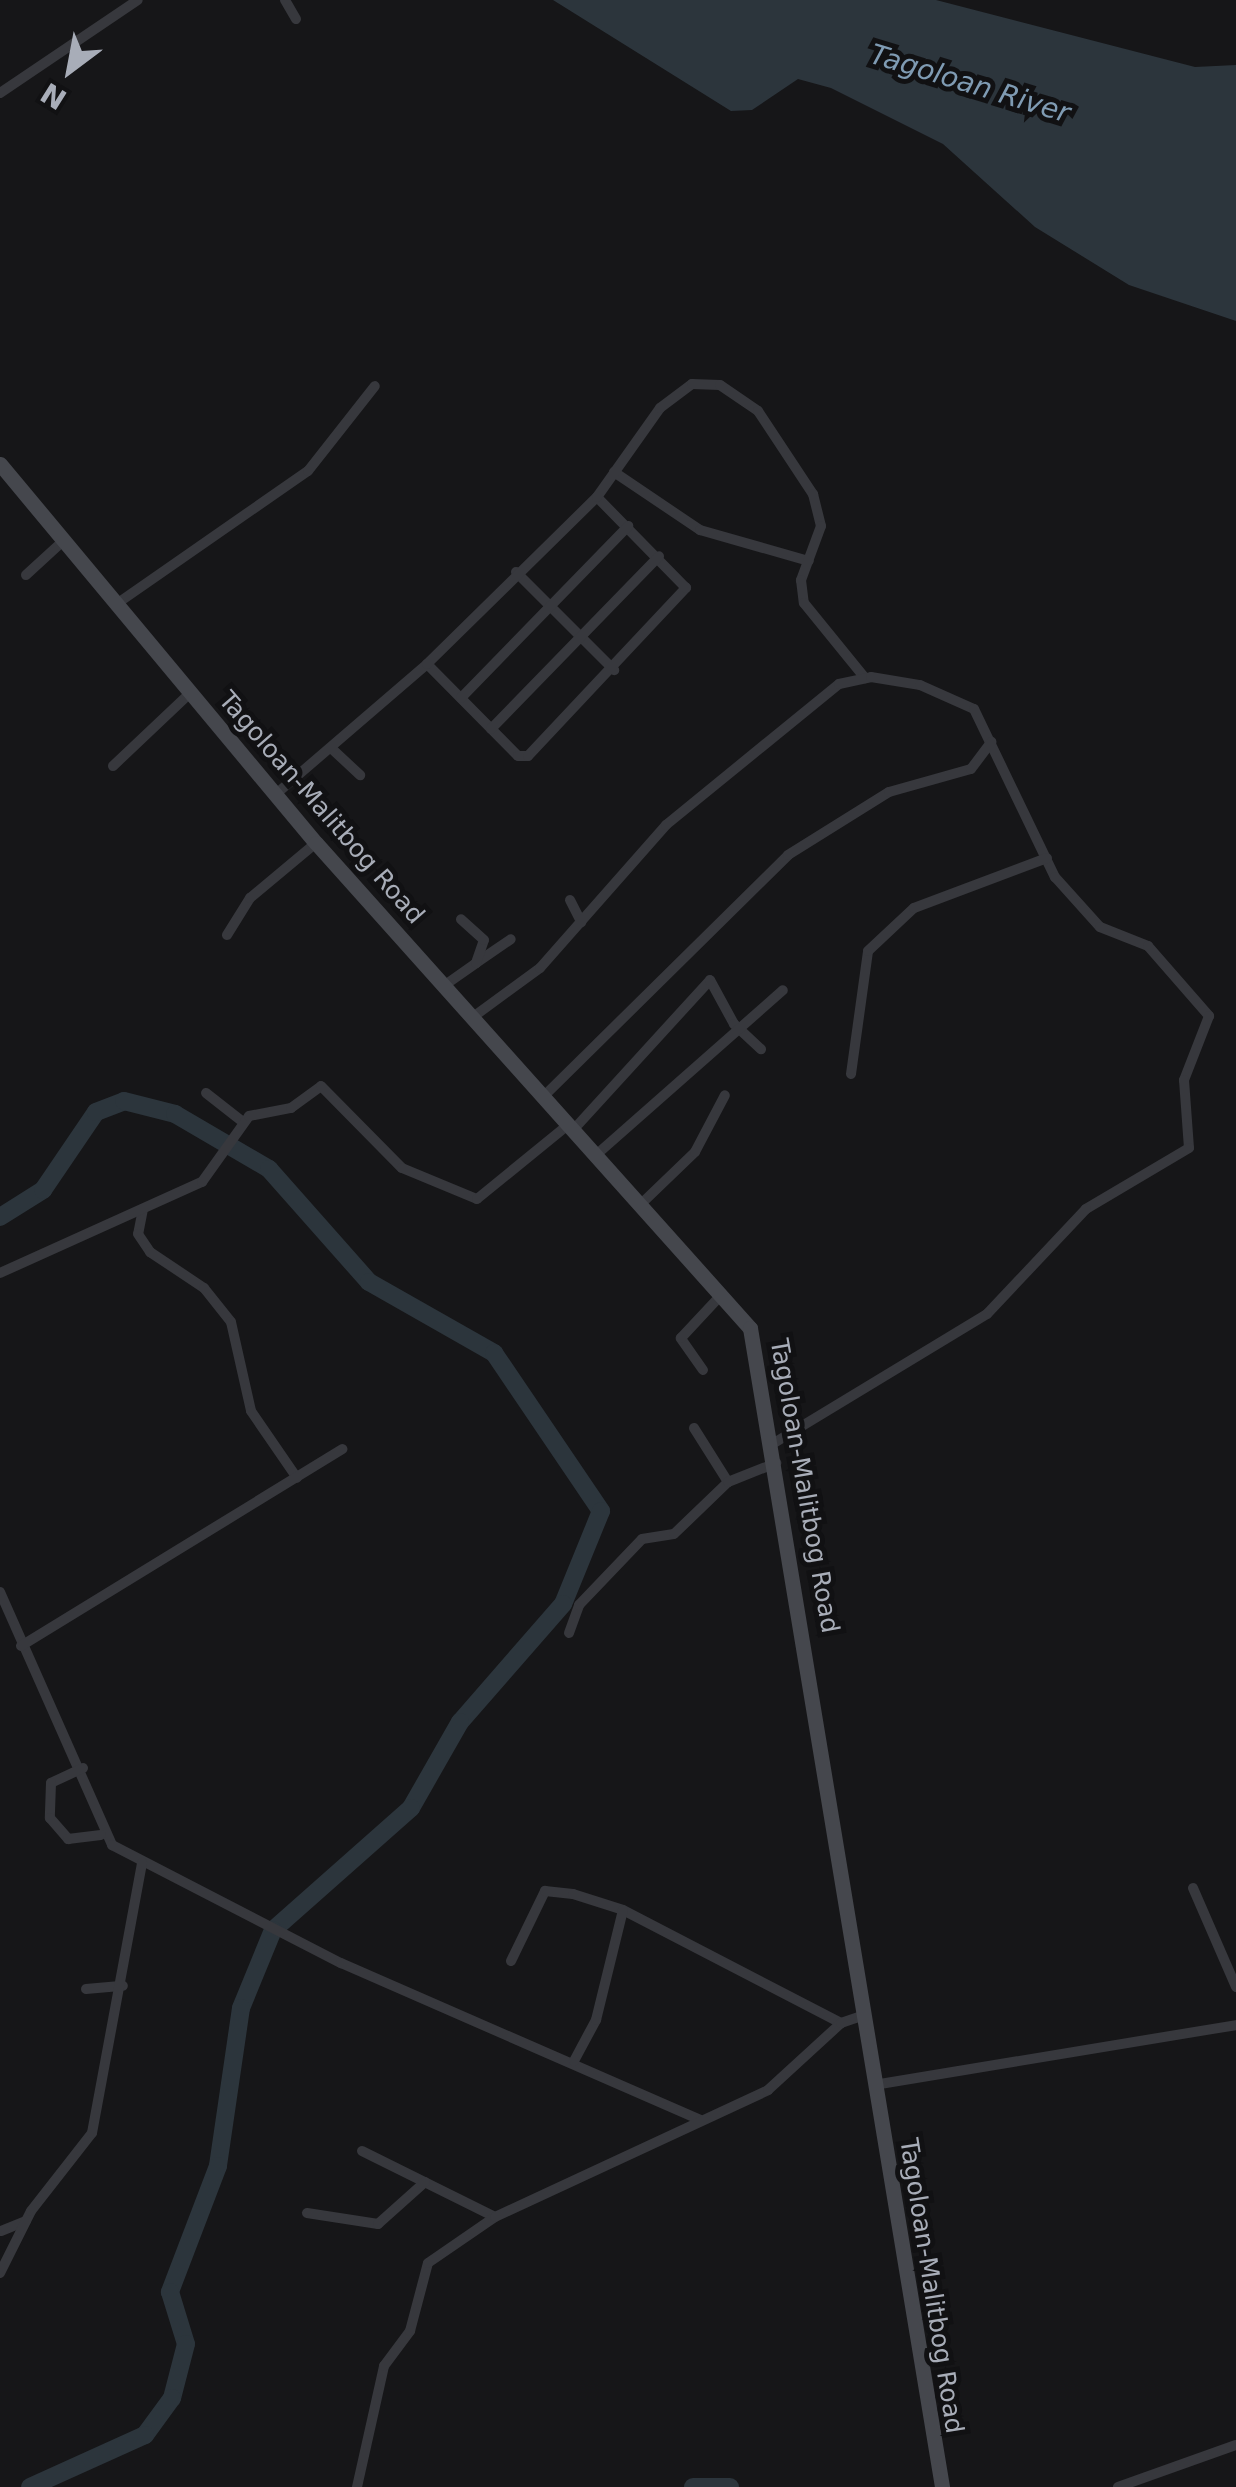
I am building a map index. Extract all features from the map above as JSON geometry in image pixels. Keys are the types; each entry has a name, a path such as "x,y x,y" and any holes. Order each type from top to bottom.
{"main road":[{"name":"Tagoloan-Malitbog Road","path":"0,464 316,843 723,1293 759,1348 874,2084 942,2487"}],"street":[{"path":"0,93 138,0"},
{"path":"284,0 296,19"},
{"path":"276,794 427,664 516,572 597,497 678,390 720,385 758,412 813,494 822,526 809,561 804,603 865,678"},
{"path":"115,606 308,470 375,386"},
{"path":"614,472 700,530 809,561"},
{"path":"427,664 525,759 684,593 660,556 597,497"},
{"path":"461,698 628,526"},
{"path":"26,575 62,542"},
{"path":"491,729 660,556"},
{"path":"516,572 614,670"},
{"path":"473,1017 522,984 666,825 839,684 865,678 959,699 990,742 1047,858 1096,923 1148,946 1209,1016 1184,1080 1191,1143 1086,1209 987,1314 774,1443"},
{"path":"113,766 188,694"},
{"path":"544,1096 788,855 889,792 971,769 990,742"},
{"path":"330,748 360,775"},
{"path":"227,935 257,890 316,843"},
{"path":"852,1074 868,951 914,908 1047,858"},
{"path":"570,900 581,922"},
{"path":"460,919 484,940 476,963"},
{"path":"445,985 511,939"},
{"path":"0,1273 202,1182 243,1122 321,1086 402,1168 477,1200 572,1126 710,980 734,1024 761,1049"},
{"path":"596,1155 734,1024 783,990"},
{"path":"206,1094 243,1122"},
{"path":"641,1204 692,1158 724,1096"},
{"path":"142,1209 142,1242 204,1288 230,1322 251,1411 297,1478"},
{"path":"703,1370 681,1338 723,1293"},
{"path":"694,1428 728,1482"},
{"path":"21,1646 342,1449"},
{"path":"569,1633 579,1605 644,1538 679,1530 728,1482 776,1462"},
{"path":"0,1592 5,1624 21,1646 83,1768 101,1835"},
{"path":"83,1768 54,1780 50,1818 68,1839 101,1835 142,1862 283,1936 574,2061 700,2120"},
{"path":"0,2274 26,2222 92,2133 124,1986 142,1862"},
{"path":"1193,1888 1236,1987"},
{"path":"511,1960 545,1892 623,1910 841,2023"},
{"path":"574,2061 596,2020 623,1910"},
{"path":"86,1989 124,1986"},
{"path":"357,2487 384,2366 414,2322 422,2273 495,2217 791,2077 841,2023 864,2015"},
{"path":"874,2084 1236,2025"},
{"path":"362,2151 495,2217"},
{"path":"307,2213 378,2224 425,2182"},
{"path":"1,2231 26,2222"},
{"path":"1118,2487 1236,2445"},
{"path":"1152,2475 1158,2487"}],"water":[{"name":"Tagoloan River","path":"553,0 936,0 1195,67 1236,65 1236,321 1129,285 1035,227 943,144 831,88 798,79 752,110 731,111"}],"waterway":[{"path":"0,1217 43,1190 96,1112 124,1101 175,1114 269,1169 369,1282 494,1353 601,1511 563,1604 460,1722 411,1808 273,1930 241,2008 218,2166 170,2292 186,2344 172,2398 145,2435 30,2487"},
{"path":"693,2487 730,2487"}]}
